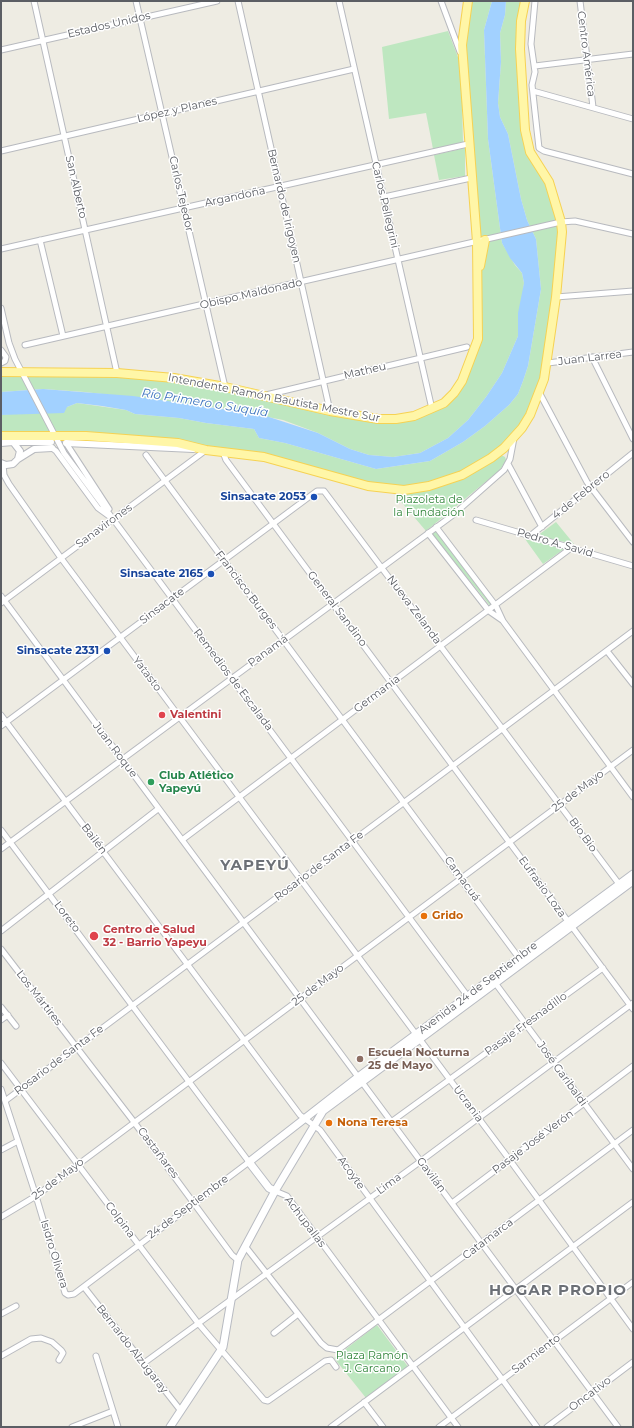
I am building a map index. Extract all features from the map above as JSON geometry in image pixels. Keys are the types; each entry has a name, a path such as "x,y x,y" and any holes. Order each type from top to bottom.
{"main road":[{"name":"Intendente Ramón Bautista Mestre Sur","path":"1,372 117,373 174,378 225,386 363,418 389,420 414,416 444,403 457,390 465,377 476,348 478,336 477,242 468,144 462,36 468,1"},
{"path":"1,436 53,440 171,442 206,450 264,458 368,486 404,490 429,486 462,475 491,458 515,437 530,414 540,392 548,363 562,232 561,222 547,178 530,152 526,135 520,49 521,25 526,1"},
{"path":"478,280 489,239"},
{"name":"Avenida 24 de Septiembre","path":"306,1119 569,925 633,874"},
{"name":"Avenida 24 de Septiembre","path":"493,981 519,958 633,881"},
{"name":"Avenida 24 de Septiembre","path":"170,1427 220,1351 225,1337 238,1260 275,1191 314,1125 327,1107 360,1080"},
{"name":"24 de Septiembre","path":"249,1162 306,1119"},
{"name":"Achupallas","path":"249,1162 269,1188 275,1191"}],"street":[{"name":"San Alberto","path":"34,1 108,326 117,373"},
{"name":"Carlos Tejedor","path":"136,1 225,386"},
{"name":"Estados Unidos","path":"1,50 217,1"},
{"name":"Bernardo de Irigoyen","path":"238,1 330,411"},
{"name":"Carlos Pellegrini","path":"339,1 432,409"},
{"path":"441,1 459,48 463,64"},
{"path":"535,1 531,44 535,66 532,85 540,148 544,151 633,174"},
{"name":"Centro América","path":"580,1 593,107"},
{"path":"535,66 633,54"},
{"name":"López y Planes","path":"1,151 354,69"},
{"path":"533,91 633,119"},
{"name":"Argandoña","path":"1,249 279,188 468,144"},
{"path":"384,197 471,178"},
{"name":"Obispo Maldonado","path":"25,345 561,222 575,221 633,234"},
{"path":"40,240 64,336"},
{"path":"556,297 633,291"},
{"path":"1,308 9,343 53,440"},
{"name":"Matheu","path":"264,395 467,347"},
{"path":"1,350 6,356 5,361 1,363"},
{"name":"Juan Larrea","path":"548,363 633,352"},
{"path":"592,357 633,439"},
{"path":"540,392 591,488 633,542"},
{"name":"Panamá","path":"1,849 436,527 500,475 508,464 515,437"},
{"path":"1,443 53,440"},
{"path":"2,464 13,464 34,448 53,440"},
{"name":"Remedios de Escalada","path":"53,440 56,451 98,508 114,519"},
{"name":"Remedios de Escalada","path":"53,440 114,519 353,841"},
{"path":"13,442 20,451 18,459"},
{"path":"66,443 206,450"},
{"name":"Remedios de Escalada","path":"66,443 108,506 114,519"},
{"name":"Sanavirones","path":"2,599 61,558 206,450"},
{"name":"General Sandino","path":"223,452 226,460 273,524 453,765"},
{"name":"4 de Febrero","path":"530,536 633,453"},
{"name":"Francisco Burges","path":"146,455 405,802"},
{"name":"Yatasto","path":"2,464 4,475 9,484 61,558 301,879"},
{"path":"508,464 542,527"},
{"name":"Sinsacate","path":"1,726 317,491 324,491"},
{"name":"Nueva Zelanda","path":"324,491 503,728"},
{"name":"Pedro A. Savid","path":"476,520 633,566"},
{"path":"436,527 496,606 503,621 633,797"},
{"path":"428,533 490,611 503,621"},
{"name":"Germania","path":"182,840 392,682 490,611 571,548"},
{"name":"Juan Roque","path":"2,599 122,759 158,810 244,922"},
{"name":"Rosario de Santa Fe","path":"5,1101 633,631"},
{"path":"607,651 633,684"},
{"name":"Bailén","path":"1,715 188,964"},
{"name":"Bio Bio","path":"503,728 619,884"},
{"name":"25 de Mayo","path":"1,1217 36,1196 633,750"},
{"name":"Eufrasio Loza","path":"453,765 569,925 632,1006"},
{"name":"Camacuá","path":"405,802 519,958"},
{"path":"1,930 158,810"},
{"name":"Loreto","path":"1,830 133,1005"},
{"path":"353,841 469,998"},
{"name":"Ucrania","path":"301,879 633,1329"},
{"name":"Gavilán","path":"244,922 618,1427"},
{"name":"Los Mártires","path":"1,949 77,1047"},
{"name":"Acoyte","path":"188,964 306,1119 320,1130 537,1427"},
{"name":"Pasaje Fresnadillo","path":"391,1122 603,968"},
{"name":"José Garibaldi","path":"493,981 633,1169"},
{"name":"Achupallas","path":"133,1005 249,1162"},
{"name":"Lima","path":"144,1363 632,1006"},
{"path":"1,1007 16,1026"},
{"path":"1,1020 8,1015"},
{"name":"Castañares","path":"77,1047 232,1255 238,1260"},
{"name":"Colpina","path":"1,1063 220,1351"},
{"name":"Pasaje José Verón","path":"452,1203 633,1066"},
{"name":"Isidro Olivera","path":"1,1089 36,1196 65,1293 71,1296"},
{"name":"Catamarca","path":"298,1314 324,1346 330,1349 342,1348 633,1130"},
{"path":"1,1150 18,1141"},
{"name":"24 de Septiembre","path":"71,1296 138,1244 249,1162"},
{"name":"Achupallas","path":"275,1191 287,1196 458,1427"},
{"path":"331,1427 633,1202"},
{"path":"245,1246 298,1314 274,1333"},
{"name":"Sarmiento","path":"439,1427 633,1282"},
{"name":"Bernardo Alzugaray","path":"84,1286 181,1411"},
{"path":"1,1314 16,1306"},
{"path":"1,1356 31,1339 41,1338 52,1342 61,1350 63,1354 59,1360"},
{"path":"220,1351 266,1401 325,1360 331,1360 336,1367"},
{"path":"96,1356 118,1427"},
{"name":"Oncativo","path":"547,1427 633,1362"},
{"path":"364,1402 383,1427"},
{"path":"72,1427 113,1411"}],"green space":[{"path":"468,1 492,1 484,30 488,139 502,243 515,265 522,273 524,283 518,336 502,373 468,420 448,438 420,453 393,457 369,455 350,449 318,433 283,420 228,409 85,392 43,389 1,392 1,372 174,378 330,411 396,419 450,397 476,348 478,280 463,64"},
{"path":"506,1 525,1 521,21 528,146 545,174 561,222 548,363 530,415 504,448 447,481 384,488 264,457 178,443 1,436 1,415 67,407 77,403 126,410 135,414 179,418 254,429 259,438 285,443 376,469 430,461 463,442 485,426 509,405 518,394 528,366 541,289 536,239 527,220 521,199 508,134 500,117 498,103 501,62 500,33 505,15"},
{"path":"448,31 461,65 463,142 433,149 426,113 389,119 382,47"},
{"path":"465,148 465,176 439,180 434,155"},
{"name":"Plazoleta de la Fundación","path":"501,455 505,457 506,460 500,470 426,531 392,491 416,490"},
{"path":"556,522 574,544 537,536"},
{"path":"436,531 495,605 491,607 432,534"},
{"path":"525,539 564,549 543,564"},
{"name":"Plaza Ramón J. Carcano","path":"377,1325 409,1368 366,1398 334,1358"}],"water":[{"path":"492,1 506,1 505,15 500,33 501,62 498,103 500,117 508,134 521,199 527,220 536,239 541,289 528,366 518,394 509,405 485,426 463,442 430,461 376,469 285,443 259,438 254,429 179,418 135,414 126,410 102,406 77,403 67,407 64,413 1,415 1,392 43,389 133,396 263,415 318,433 350,449 369,455 393,457 420,453 448,438 468,420 502,373 518,336 518,313 524,283 522,273 510,258 502,243 488,139 484,30"}],"place":[{"name":"Sinsacate 2053","path":"314,497"},
{"name":"Sinsacate 2165","path":"211,574"},
{"name":"Sinsacate 2331","path":"107,651"},
{"name":"Valentini","path":"162,715"},
{"name":"Club Atlético Yapeyú","path":"151,782"},
{"name":"Grido","path":"424,916"},
{"name":"Centro de Salud 32 - Barrio Yapeyu","path":"94,936"},
{"name":"Escuela Nocturna 25 de Mayo","path":"360,1059"},
{"name":"Nona Teresa","path":"329,1123"}],"district":[{"name":"YAPEYÚ","path":"255,866"},
{"name":"HOGAR PROPIO","path":"558,1291"}],"water label":[{"name":"Río Primero o Suquía","path":"205,403"}]}
